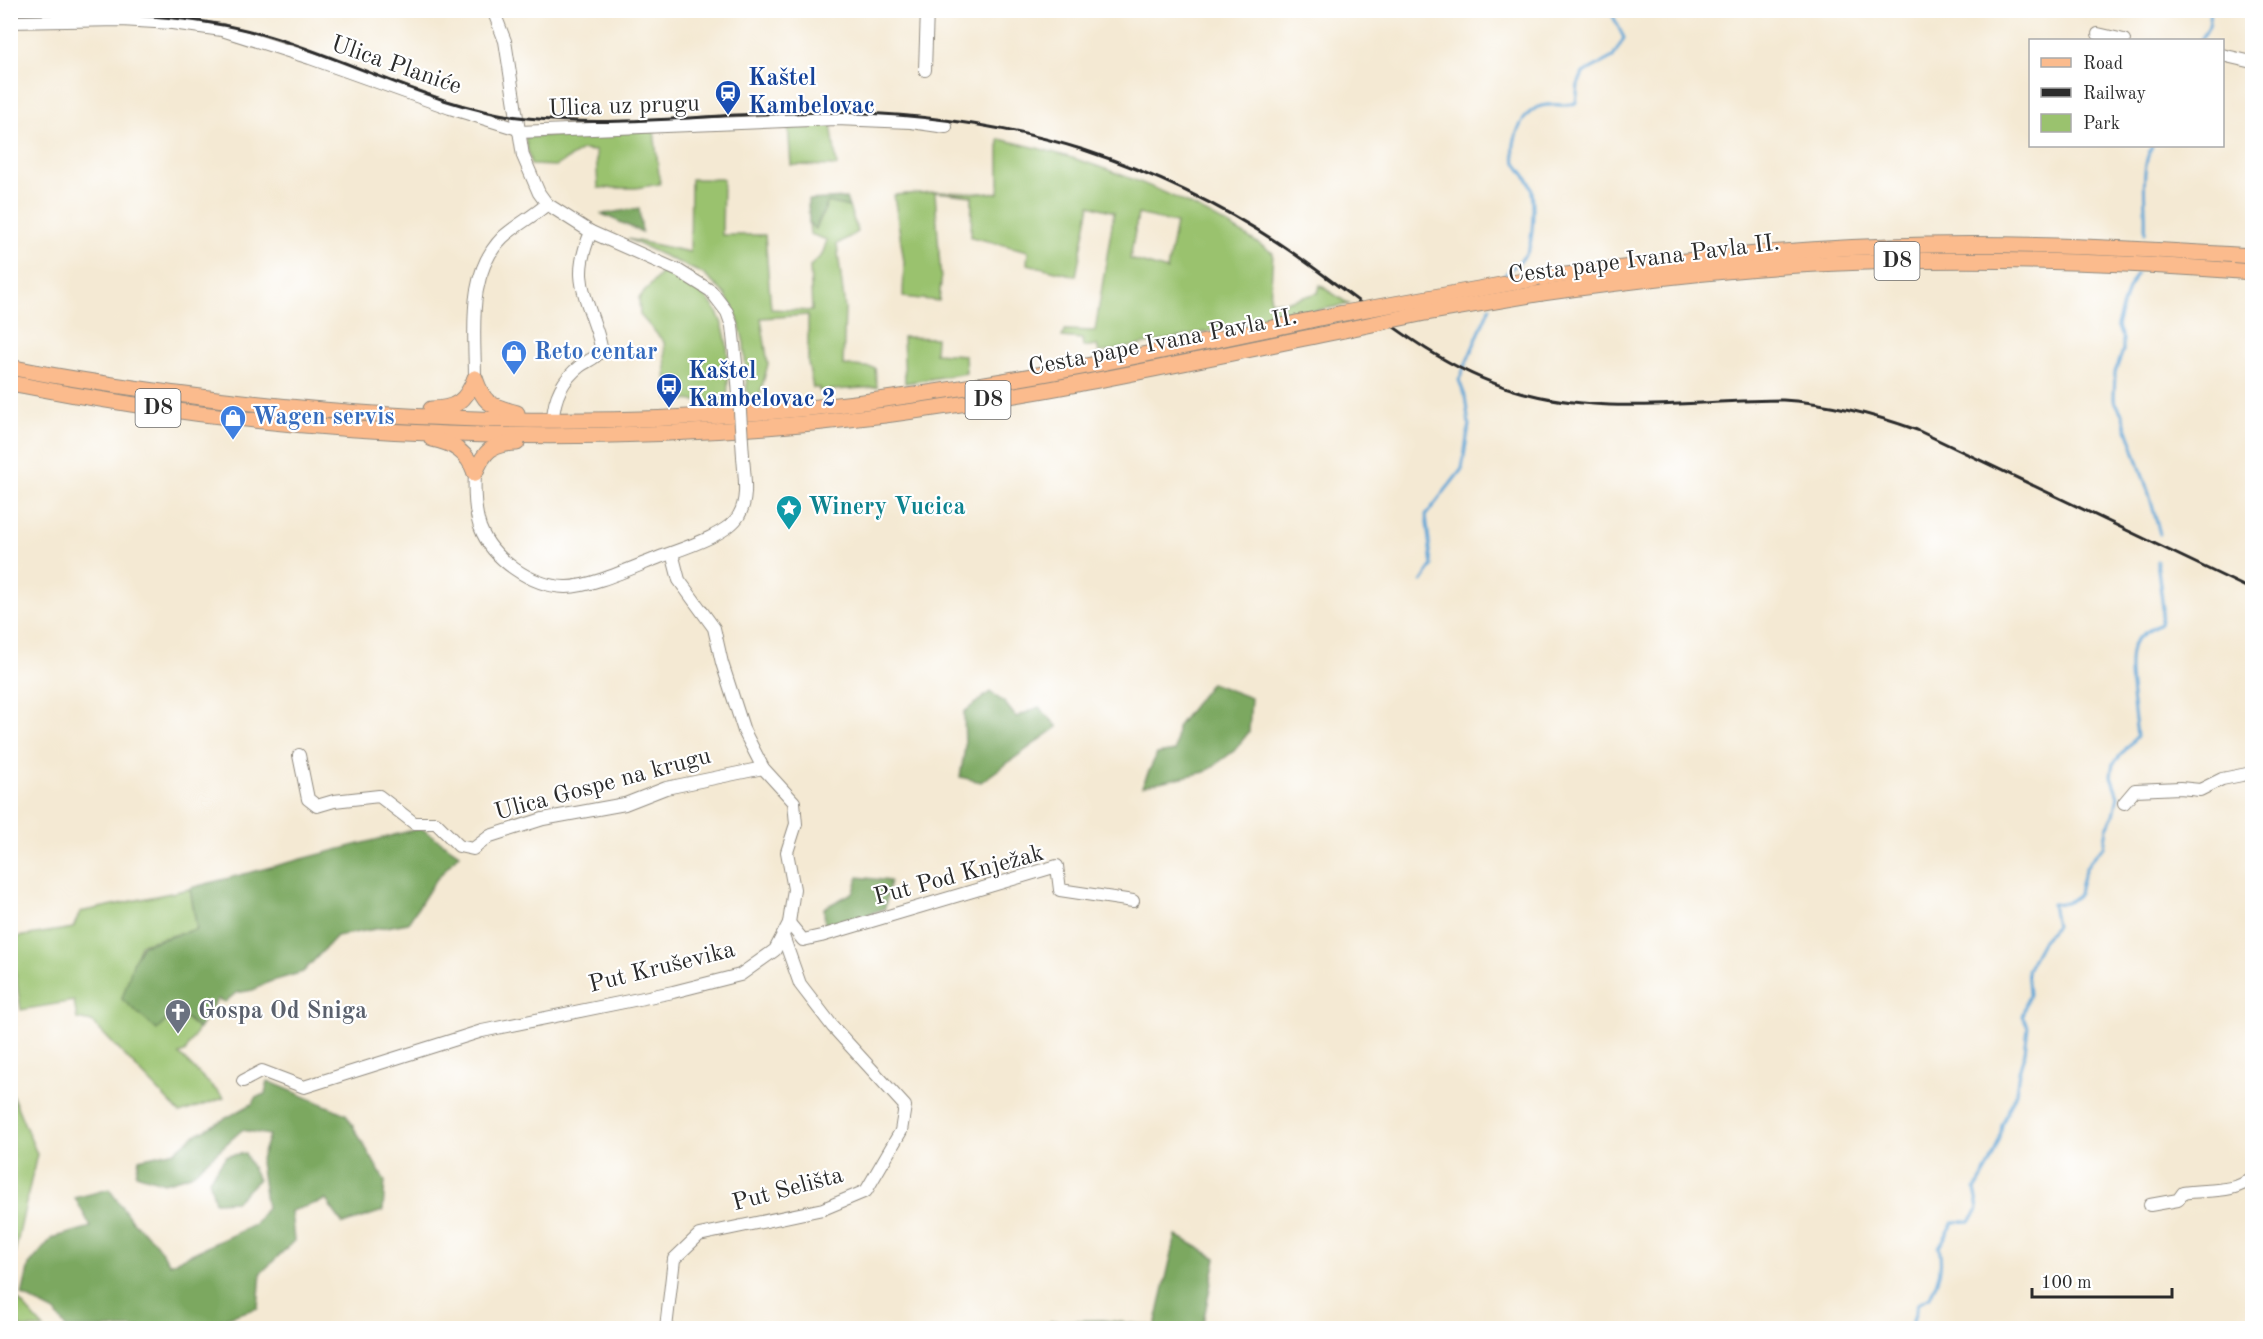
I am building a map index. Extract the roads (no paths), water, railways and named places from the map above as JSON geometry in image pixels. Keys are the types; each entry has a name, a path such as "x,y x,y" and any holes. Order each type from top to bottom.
{"main road":[{"name":"Cesta pape Ivana Pavla II.","path":"10,368 108,385 239,402 407,416 530,420 706,415 899,397 1092,366 1339,314 1534,279 1692,259 1816,249 1926,245 2052,245 2253,256"},
{"name":"Cesta pape Ivana Pavla II.","path":"10,383 182,412 306,425 415,432 542,435 713,431 884,415 1080,384 1425,313 1542,293 1711,272 1876,262 2052,261 2253,272"},
{"path":"407,416 456,404 470,391 475,378"},
{"path":"475,378 480,391 492,406 521,414 530,420"},
{"path":"415,432 453,445 467,457 475,473"},
{"path":"475,473 480,460 493,446 524,442 542,435"}],"street":[{"path":"475,473 474,496 481,528 497,553 524,576 566,587 582,585 672,552 726,529 739,515 744,499 738,382 732,326 727,312 711,291 679,271 591,232 547,204 538,193 528,171 518,130 505,41 493,10"},
{"path":"925,70 927,10"},
{"name":"Ulica Planiće","path":"10,22 121,20 172,23 222,30 518,130"},
{"path":"2098,34 2120,39"},
{"path":"2224,55 2253,62"},
{"name":"Ulica uz prugu","path":"518,130 836,119 910,122 946,127"},
{"path":"475,378 476,289 480,271 487,257 506,235 547,204"},
{"path":"553,419 554,405 563,384 581,365 597,356 601,348 581,281 582,253 591,232"},
{"name":"Put Kruševika","path":"243,1081 262,1071 304,1087 482,1031 673,992 740,975 775,950 789,923 795,889 787,852 796,824 794,802 764,768 744,731 722,663 714,628 680,580 672,552"},
{"name":"Ulica Gospe na krugu","path":"299,754 308,799 317,806 379,796 414,823 436,823 459,846 473,849 490,836 543,819 625,804 666,789 764,768"},
{"path":"2124,803 2135,790 2180,788 2200,790 2222,779 2253,773"},
{"name":"Put Pod Knježak","path":"789,923 803,940 1057,866 1060,890 1133,901"},
{"name":"Put Selišta","path":"666,1329 674,1259 699,1235 823,1209 866,1191 901,1131 905,1106 833,1027 800,984 783,936"},
{"path":"2150,1205 2178,1200 2183,1193 2229,1189 2246,1184 2253,1177"}],"waterway":[{"path":"1502,279 1527,252 1532,234 1532,190 1529,181 1515,160 1515,138 1525,118 1536,108 1545,105 1576,103 1578,85 1583,73 1613,57 1624,38 1610,10"},
{"path":"2202,39 2209,26 2211,10"},
{"path":"2145,233 2145,177 2152,147"},
{"path":"2137,274 2128,289 2117,325 2123,339 2123,351 2115,372 2114,399 2122,414 2160,534"},
{"path":"1422,581 1432,566 1426,515 1462,469 1469,425 1465,396 1459,380 1490,307"},
{"path":"1911,1328 1918,1303 1930,1297 1938,1278 1941,1261 1939,1247 1954,1222 1970,1221 1979,1208 1975,1190 1990,1164 2000,1138 2002,1125 2016,1093 2028,1027 2022,1016 2029,994 2027,970 2043,940 2056,926 2052,904 2067,903 2079,894 2086,868 2093,857 2104,847 2107,828 2114,815 2118,796 2111,776 2113,764 2137,736 2130,676 2131,653 2138,638 2160,624 2163,609 2157,561"}],"railway":[{"path":"10,13 137,15 199,21 230,27 294,44 425,94 493,113 527,118 622,121 779,113 857,113 933,118 1047,139 1138,170 1218,207 1293,253 1425,348 1483,379 1514,390 1580,403 1647,405 1783,400 1868,414 1917,430 2252,590"}],"place":[{"name":"Kaštel Kambelovac","path":"728,116"},
{"name":"Reto centar","path":"514,376"},
{"name":"Kaštel Kambelovac 2","path":"669,409"},
{"name":"Wagen servis","path":"233,441"},
{"name":"Winery Vucica","path":"789,531"},
{"name":"Gospa Od Sniga","path":"178,1035"}]}
